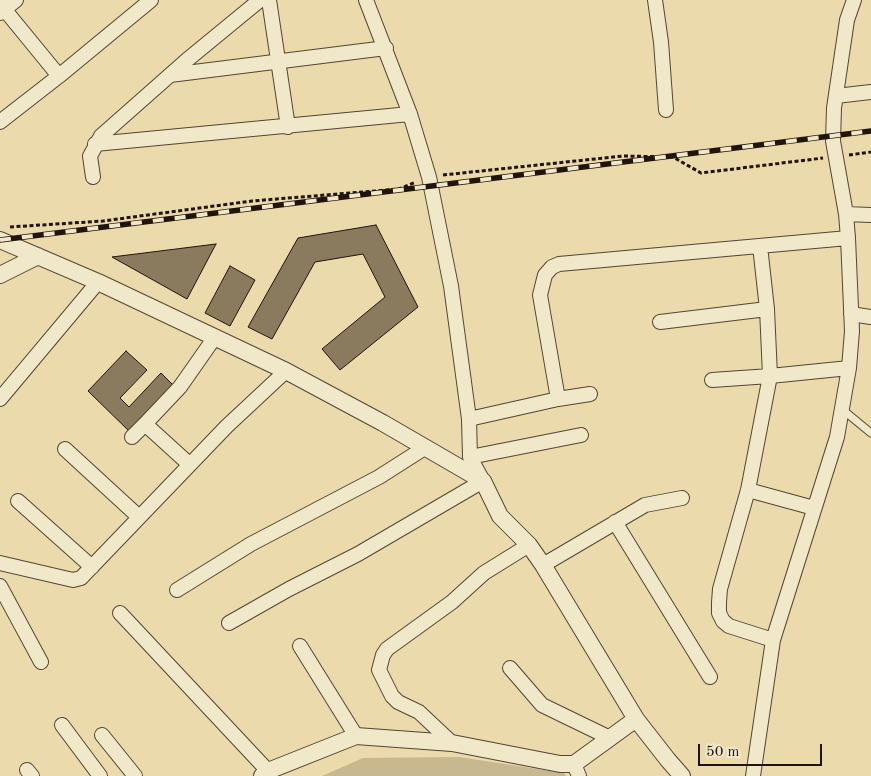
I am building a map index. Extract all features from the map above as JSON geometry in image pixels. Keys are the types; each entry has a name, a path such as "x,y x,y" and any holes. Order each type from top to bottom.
{"street":[{"path":"16,0 1,9 59,76"},
{"path":"0,122 151,0"},
{"path":"92,177 90,156 101,136 170,75 260,0"},
{"path":"268,0 288,127"},
{"path":"366,0 410,114 428,177 451,286 469,420 470,457 500,516 529,545 636,719 682,776"},
{"path":"655,0 661,42 666,110"},
{"path":"753,776 773,640 837,437 849,368 851,314 848,238 846,214 833,141 836,96 847,20 854,0"},
{"path":"170,75 386,48"},
{"path":"836,96 871,92"},
{"path":"96,144 410,114"},
{"path":"846,214 871,215"},
{"path":"558,398 540,295 545,275 552,267 559,264 848,238"},
{"path":"0,240 98,282 286,371 426,447 482,481"},
{"path":"760,246 767,309 770,376 748,490 720,589 720,613 723,621 729,626 773,640"},
{"path":"0,275 38,256"},
{"path":"0,399 98,282"},
{"path":"660,322 767,309"},
{"path":"851,314 871,316"},
{"path":"132,438 180,387 215,337"},
{"path":"712,380 849,368"},
{"path":"0,563 73,580 81,578 189,464 286,371"},
{"path":"469,420 558,398 590,394"},
{"path":"145,424 189,464"},
{"path":"470,457 581,435"},
{"path":"177,590 251,544 379,477 426,447"},
{"path":"65,449 139,517"},
{"path":"229,623 289,589 358,554 482,481"},
{"path":"748,490 814,508"},
{"path":"543,565 645,505 682,498"},
{"path":"18,501 92,567"},
{"path":"615,522 710,677"},
{"path":"452,743 419,712 398,702 392,696 379,670 383,655 387,649 452,602 484,573 529,545"},
{"path":"0,586 41,662"},
{"path":"120,612 265,774 356,736 452,743 560,764 577,770 610,738 636,719"},
{"path":"300,646 356,736"},
{"path":"510,668 542,705 610,738"},
{"path":"62,726 100,776"},
{"path":"102,735 135,776"}],"lane":[{"path":"842,410 871,433"}],"path":[{"path":"9,227 103,221 252,201 399,189 428,177 623,156 673,156 701,173 871,152"}],"shaded area":[{"path":"459,757 564,773 566,776 322,776 363,758"}],"building":[{"path":"376,225 418,307 340,370 322,349 385,297 363,254 315,262 272,339 248,327 298,238"},
{"path":"216,244 187,299 112,257"},
{"path":"230,266 255,280 230,326 205,313"},
{"path":"126,351 147,370 120,398 129,407 161,373 176,388 132,434 88,391"}],"railway":[{"path":"0,240 871,131"}]}
